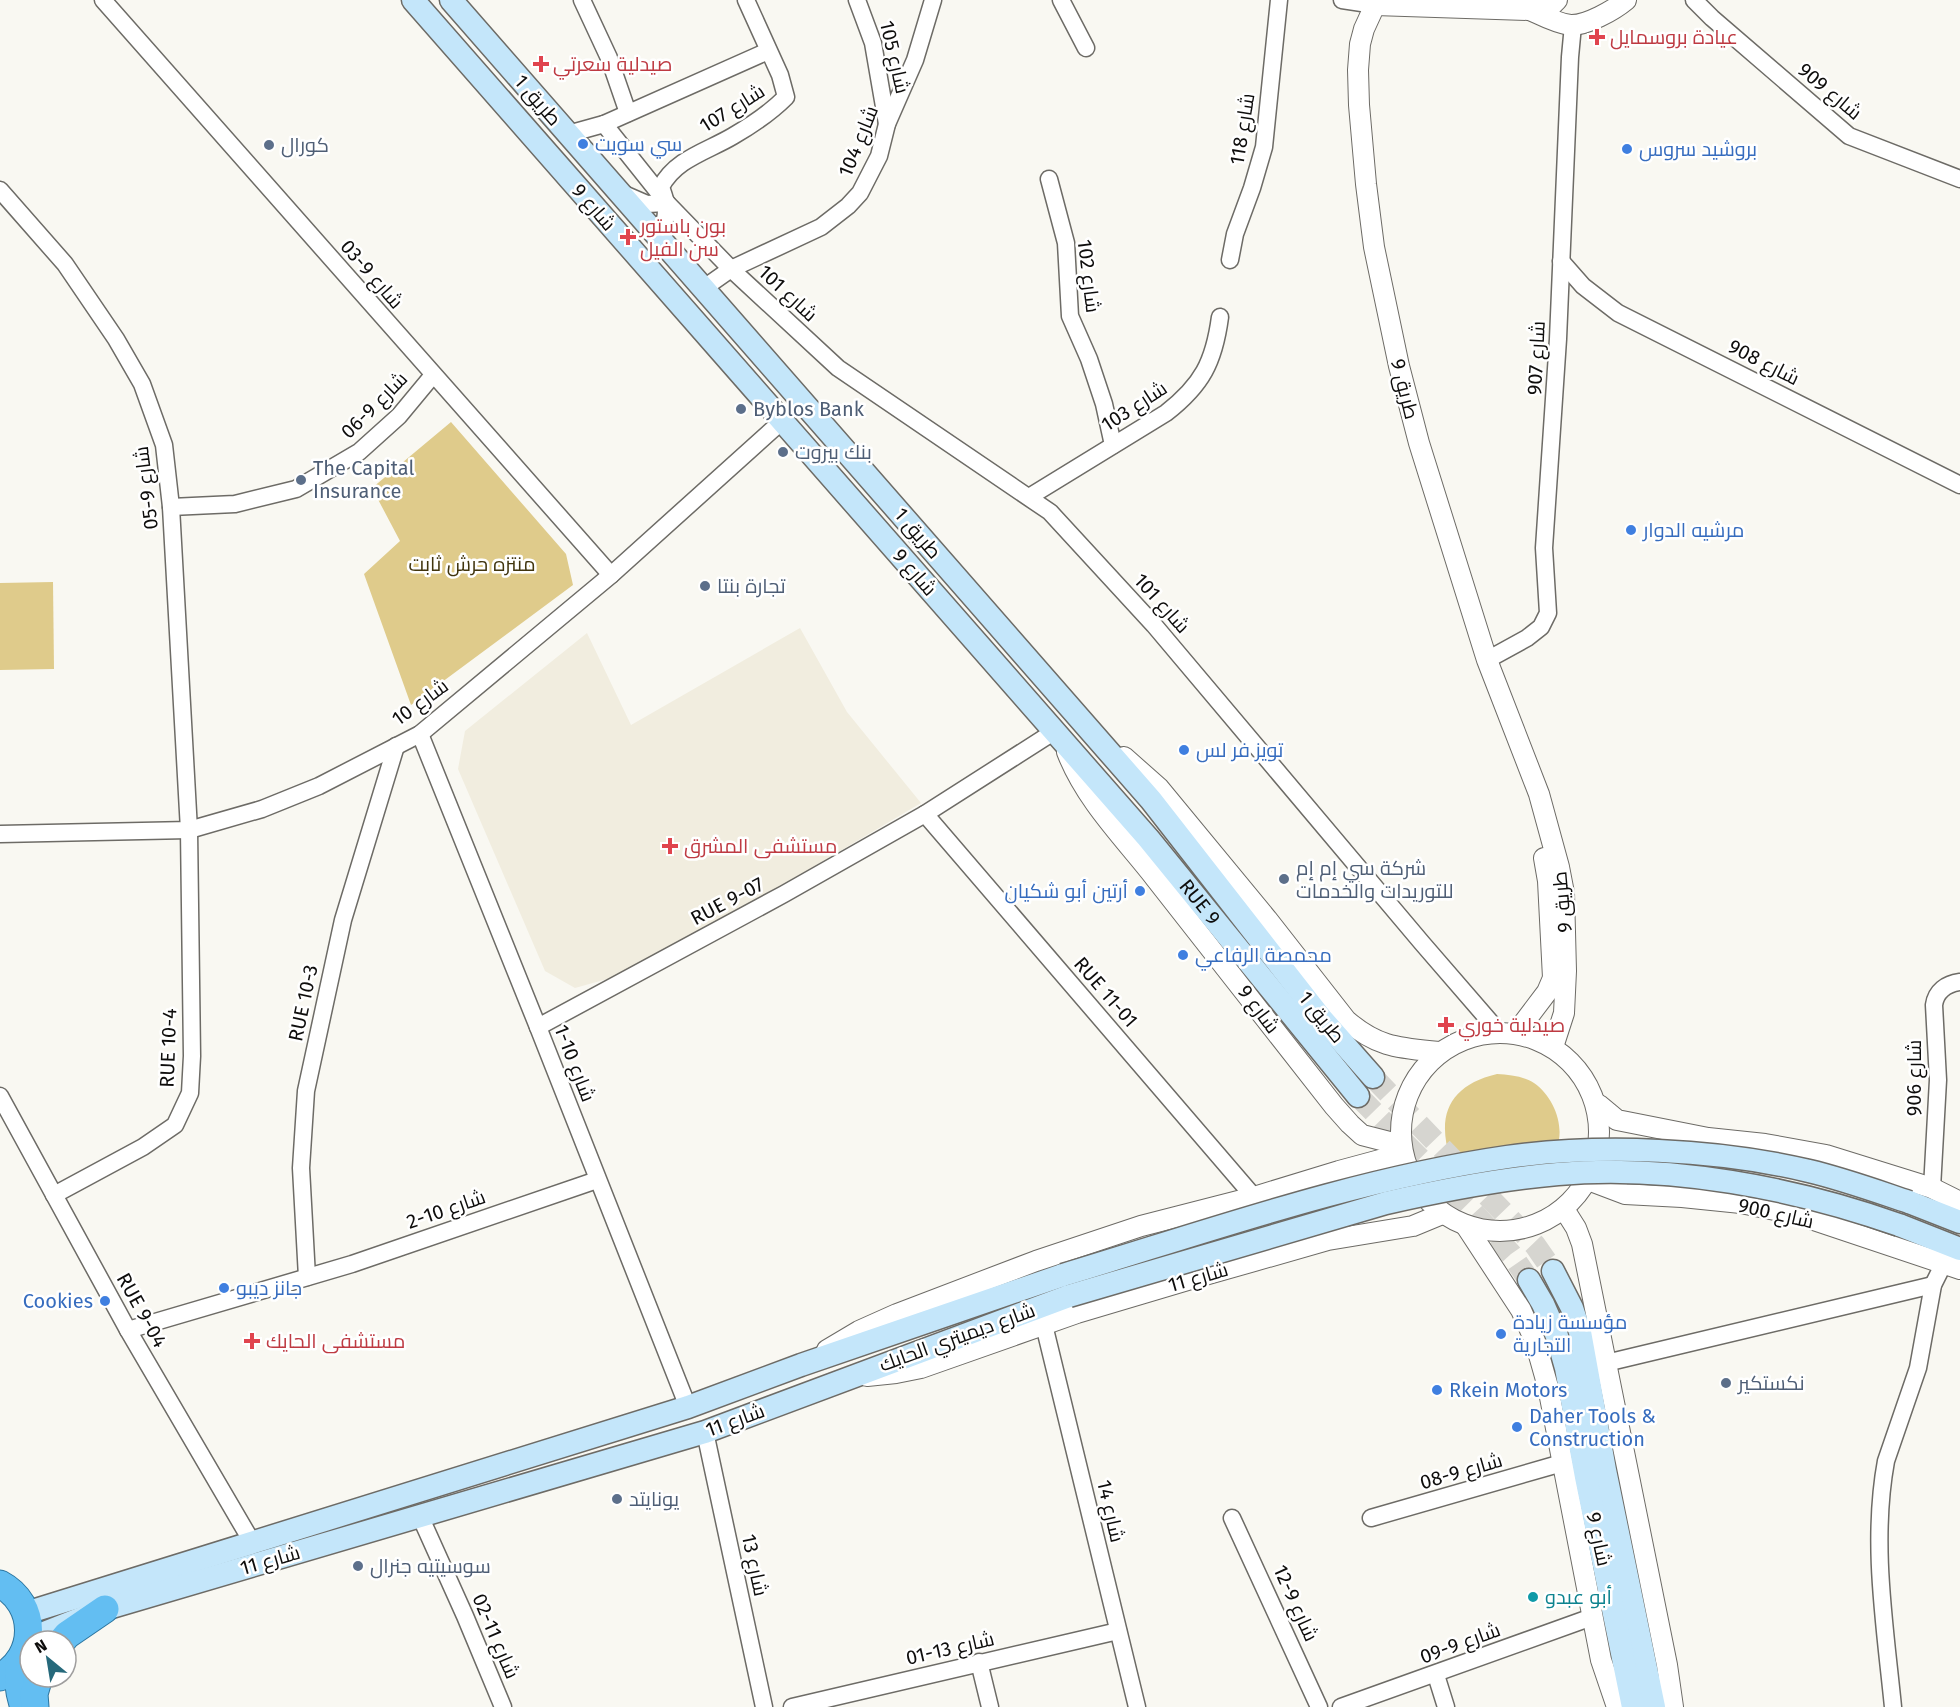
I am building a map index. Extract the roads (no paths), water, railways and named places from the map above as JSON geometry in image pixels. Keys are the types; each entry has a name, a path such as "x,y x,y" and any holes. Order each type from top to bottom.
{"highway":[{"path":"0,1584 15,1594 20,1629"},
{"path":"76,1629 105,1609"},
{"path":"20,1689 24,1707"},
{"path":"33,1689 34,1707"}],"main road":[{"name":"شارع 9","path":"413,0 1059,735"},
{"name":"طريق 1","path":"451,0 1083,720 1151,800 1321,1018 1372,1077"},
{"name":"RUE 9","path":"1059,735 1191,889 1358,1096"},
{"path":"1066,1286 1308,1202 1380,1183 1480,1162 1546,1154 1625,1151 1685,1153 1745,1160 1808,1171 1909,1202 1960,1222"},
{"path":"1066,1286 1386,1203 1497,1181 1560,1174 1632,1173 1749,1185 1829,1202 1899,1224 1955,1260"},
{"path":"1553,1271 1572,1308 1580,1332 1605,1470 1654,1707"},
{"name":"شارع 9","path":"1529,1280 1544,1304 1557,1336 1566,1368 1633,1707"},
{"name":"شارع 11","path":"73,1629 252,1542 688,1407 801,1365 1066,1286"},
{"name":"شارع ديميتري الحايك","path":"846,1378 1066,1286"},
{"name":"شارع 11","path":"68,1629 105,1609 705,1432 846,1378"}],"street":[{"name":"شارع 9-03","path":"103,0 611,575"},
{"path":"582,0 609,58 628,113"},
{"name":"شارع 107","path":"666,245 662,232 667,203 661,187 669,174 695,154 732,137 768,114 786,97 780,75 746,0"},
{"name":"شارع 105","path":"857,0 873,43 887,124"},
{"name":"شارع 104","path":"704,288 731,269 821,227 848,206 860,193 879,156 887,124 915,60 933,0"},
{"path":"1061,0 1086,48"},
{"name":"شارع 118","path":"1230,261 1235,234 1264,147 1279,0"},
{"path":"1342,0 1375,5 1530,10 1551,5 1557,0"},
{"path":"1530,10 1554,21 1573,25 1602,15 1626,0"},
{"name":"شارع 909","path":"1694,0 1850,136 1960,179"},
{"name":"طريق 9","path":"1375,5 1360,44 1358,70 1366,184 1374,247 1410,411 1486,660 1539,794 1564,893 1566,971 1564,1012 1553,1047"},
{"name":"شارع 907","path":"1486,660 1527,638 1541,627 1548,613 1544,548 1554,407 1573,25"},
{"path":"568,134 604,124 768,51"},
{"name":"شارع 101","path":"604,124 667,203 731,269 838,368 1050,512 1154,625 1422,943 1508,1032"},
{"name":"شارع 102","path":"1049,179 1066,243 1070,316 1089,359 1104,404 1113,445"},
{"name":"شارع 9-05","path":"0,190 65,264 116,339 142,384 165,445 171,507 189,830"},
{"path":"619,192 644,203 667,203"},
{"name":"شارع 908","path":"1561,261 1583,286 1618,313 1960,485"},
{"name":"شارع 103","path":"1029,497 1166,413 1187,397 1213,354 1220,317"},
{"name":"شارع 9-06","path":"171,507 236,504 296,489 359,452 399,416 434,375"},
{"name":"شارع 10","path":"0,834 189,830 262,809 319,786 420,734 611,575 782,421"},
{"path":"1083,720 1158,789 1267,919 1346,1020 1360,1033 1379,1042 1396,1047 1440,1052"},
{"name":"شارع 10-1","path":"420,734 688,1407"},
{"name":"RUE 9-07","path":"538,1027 784,894 1059,735"},
{"name":"شارع 9","path":"1059,735 1073,766 1093,800 1227,967 1334,1106 1362,1135 1401,1150"},
{"name":"RUE 10-3","path":"307,1277 301,1168 306,1090 343,920 396,746"},
{"name":"طريق 9","path":"1508,1032 1547,992 1553,978 1548,881 1525,761"},
{"name":"RUE 11-01","path":"925,814 1254,1197"},
{"name":"RUE 10-4","path":"54,1195 142,1147 175,1125 190,1093 189,830"},
{"name":"شارع 906","path":"1932,1188 1938,1080 1935,997 1948,985 1960,982"},
{"path":"1599,1105 1598,1155 1588,1180 1564,1209 1534,1226 1500,1232 1466,1226 1442,1214 1417,1188 1401,1150 1402,1110 1416,1077 1440,1052 1468,1037 1508,1032 1536,1038 1553,1047 1578,1068 1599,1105 1617,1120 1708,1138 1765,1144 1826,1155 1932,1188 1960,1202"},
{"name":"RUE 9-04","path":"0,1096 128,1330 252,1542"},
{"name":"شارع 11","path":"801,1365 859,1331 897,1314 1036,1261 1141,1226 1254,1197 1401,1150"},
{"name":"شارع 10-2","path":"128,1330 307,1277 597,1180"},
{"name":"شارع 900","path":"1588,1180 1625,1194 1741,1203 1799,1215 1955,1260"},
{"path":"1564,1209 1576,1228 1582,1244 1667,1665 1673,1707"},
{"name":"شارع 11","path":"846,1378 921,1368 1044,1325 1209,1274 1328,1240 1413,1226 1442,1214"},
{"path":"1466,1226 1521,1310 1535,1341 1548,1387 1601,1660 1617,1707"},
{"path":"1893,1707 1883,1605 1880,1513 1886,1461 1918,1368 1933,1284 1955,1260"},
{"path":"1606,1363 1933,1284"},
{"name":"شارع 14","path":"1044,1325 1137,1707"},
{"name":"شارع 13","path":"705,1432 764,1707"},
{"name":"شارع 9-08","path":"1371,1518 1562,1463"},
{"name":"شارع 11-02","path":"420,1516 503,1707"},
{"name":"شارع 9-12","path":"1232,1518 1319,1707"},
{"name":"شارع 9-09","path":"1341,1707 1592,1617"},
{"name":"شارع 13-01","path":"792,1707 1118,1631"},
{"path":"980,1662 990,1707"},
{"path":"1436,1674 1446,1707"}],"tunnel":[{"path":"1373,1077 1535,1245 1553,1271"},
{"path":"1358,1096 1473,1212 1511,1254 1529,1280"}],"place":[{"name":"عيادة بروسمايل","path":"1597,37"},
{"name":"صيدلية سعرتي","path":"541,64"},
{"name":"سي سويت","path":"583,144"},
{"name":"كورال","path":"269,145"},
{"name":"بروشيد سروس","path":"1627,149"},
{"name":"بون باستور سن الفيل","path":"628,237"},
{"name":"Byblos Bank","path":"741,409"},
{"name":"بنك بيروت","path":"783,452"},
{"name":"The Capital Insurance","path":"301,480"},
{"name":"مرشيه الدوار","path":"1631,530"},
{"name":"تجارة بنتا","path":"705,586"},
{"name":"تويز فر لس","path":"1184,750"},
{"name":"مستشفى المشرق","path":"670,846"},
{"name":"شركة سي إم إم للتوريدات والخدمات","path":"1284,879"},
{"name":"أرتين أبو شكيان","path":"1140,891"},
{"name":"محمصة الرفاعي","path":"1183,955"},
{"name":"صيدلية خوري","path":"1446,1025"},
{"name":"جانز ديبو","path":"224,1288"},
{"name":"Cookies","path":"105,1301"},
{"name":"مؤسسة زيادة التجارية","path":"1501,1334"},
{"name":"مستشفى الحايك","path":"252,1341"},
{"name":"نكستكير","path":"1726,1383"},
{"name":"Rkein Motors","path":"1437,1390"},
{"name":"Daher Tools & Construction","path":"1517,1427"},
{"name":"يونايتد","path":"617,1499"},
{"name":"سوسيتيه جنرال","path":"358,1566"},
{"name":"أبو عبدو","path":"1533,1597"}],"park label":[{"name":"منتزه حرش ثابت","path":"472,564"}]}
